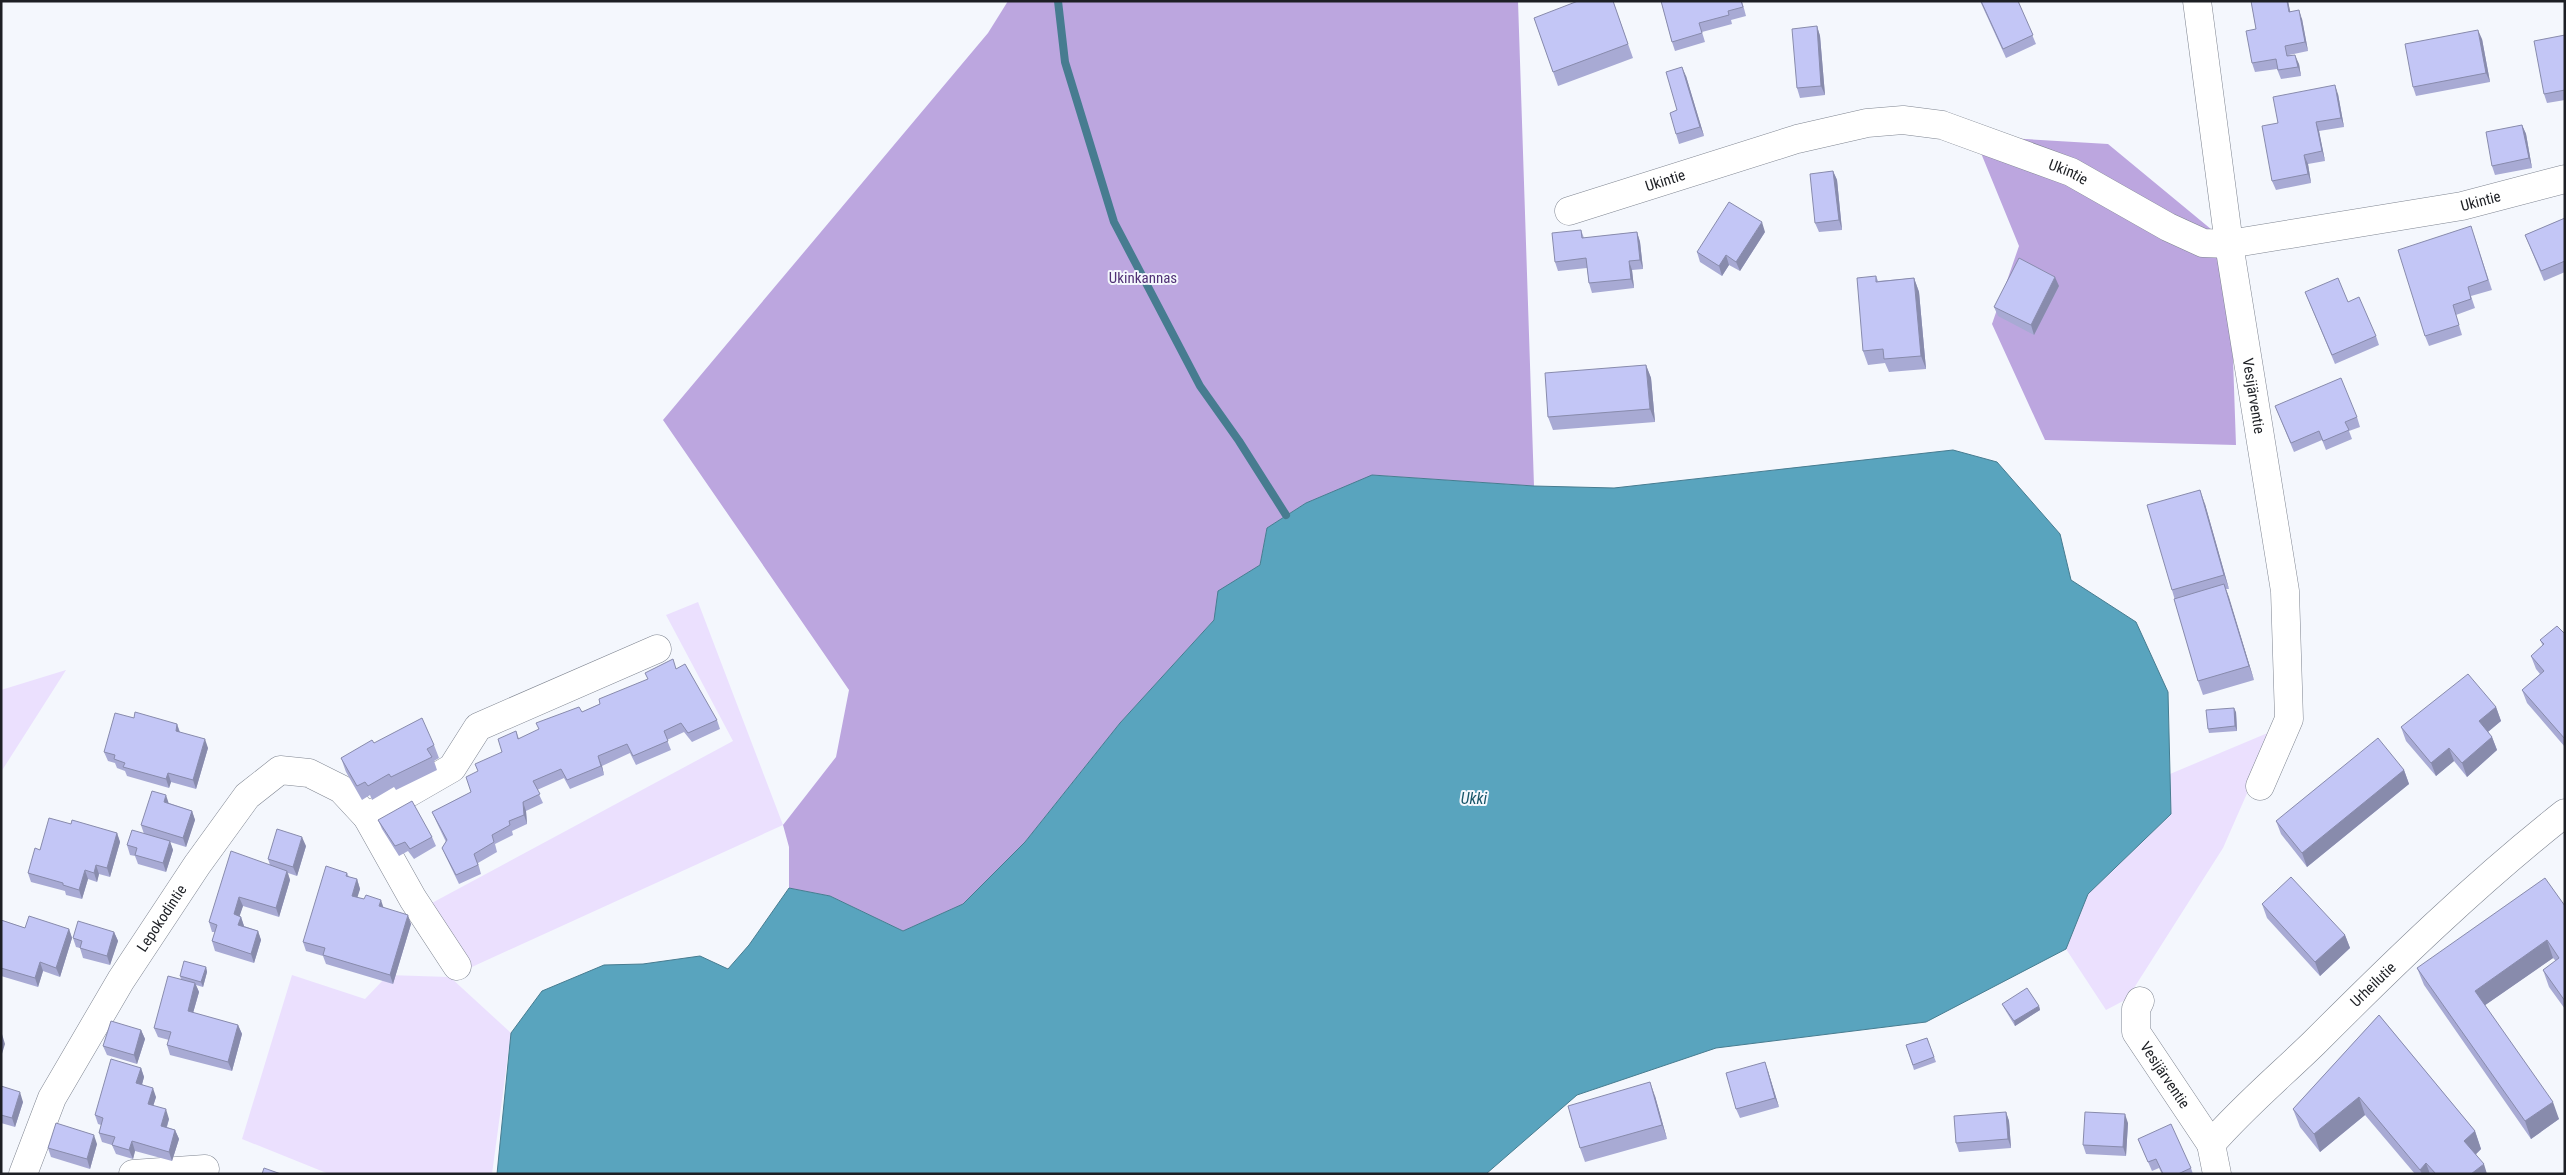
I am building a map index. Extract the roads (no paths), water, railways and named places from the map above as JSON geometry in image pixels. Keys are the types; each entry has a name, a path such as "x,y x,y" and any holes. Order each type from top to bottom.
{"street":[{"name":"Vesijärventie","path":"2197,1 2229,244 2285,590 2289,719 2260,786"},
{"name":"Ukintie","path":"1568,212 1797,139 1867,123 1903,120 1942,125 2071,172 2168,227 2203,243 2229,244 2462,206 2565,179"},
{"path":"367,817 452,768 478,727 657,649"},
{"name":"Lepokodintie","path":"23,1174 52,1098 114,992 197,865 247,796 280,770 309,773 341,789 367,817 413,899 457,966"},
{"name":"Urheilutie","path":"2211,1144 2229,1123 2293,1064 2425,932 2565,813"},
{"name":"Vesijärventie","path":"2140,1001 2136,1009 2136,1032 2211,1144"},
{"path":"2211,1144 2217,1174"},
{"path":"133,1174 205,1168"}],"water":[{"name":"Ukki","path":"1953,450 1997,462 2060,534 2071,580 2136,622 2168,692 2171,814 2088,894 2066,949 1926,1022 1716,1048 1577,1095 1486,1174 497,1174 511,1033 542,991 604,965 643,964 700,956 728,969 749,945 789,888 830,896 903,931 963,904 1025,842 1120,723 1214,620 1218,591 1260,565 1267,528 1306,503 1372,475 1534,486 1614,488"}],"waterway":[{"path":"1058,1 1065,62 1114,222 1200,386 1239,441 1286,515"}],"park label":[{"name":"Ukinkannas","path":"1143,278"}]}
